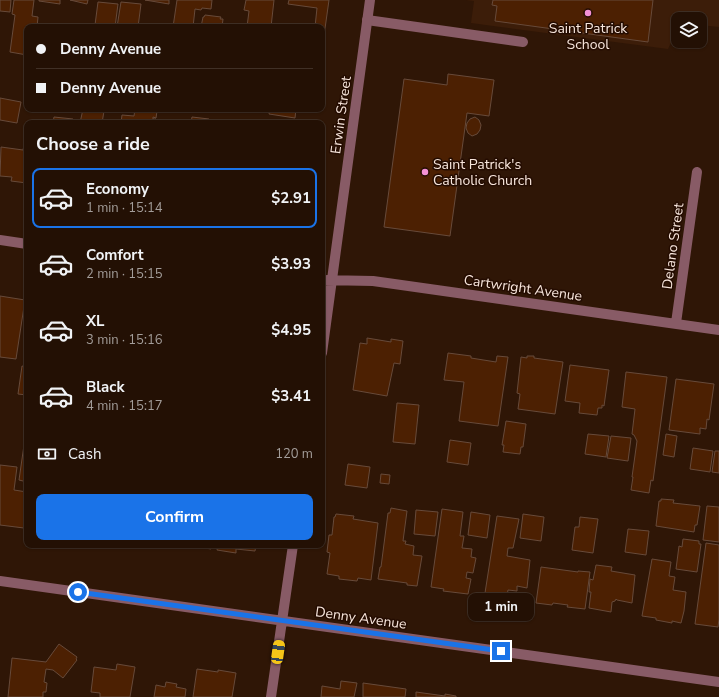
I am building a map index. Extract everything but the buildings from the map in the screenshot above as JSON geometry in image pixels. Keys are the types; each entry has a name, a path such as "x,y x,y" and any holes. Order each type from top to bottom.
{"street":[{"name":"Erwin Street","path":"325,333 370,0"},
{"path":"367,20 523,42"},
{"name":"Delano Street","path":"676,324 697,172"},
{"path":"0,240 24,244"},
{"name":"Cartwright Avenue","path":"325,280 373,281 719,330"},
{"path":"271,697 294,548"},
{"name":"Denny Avenue","path":"0,581 719,682"}],"shaded area":[{"path":"466,0 719,0 719,27 707,26 707,12 671,12 671,43 668,49 471,23 474,1"}],"place":[{"name":"Saint Patrick School","path":"588,13"},
{"name":"Saint Patrick's Catholic Church","path":"425,172"}],"route":[{"path":"78,592 501,651"}]}
